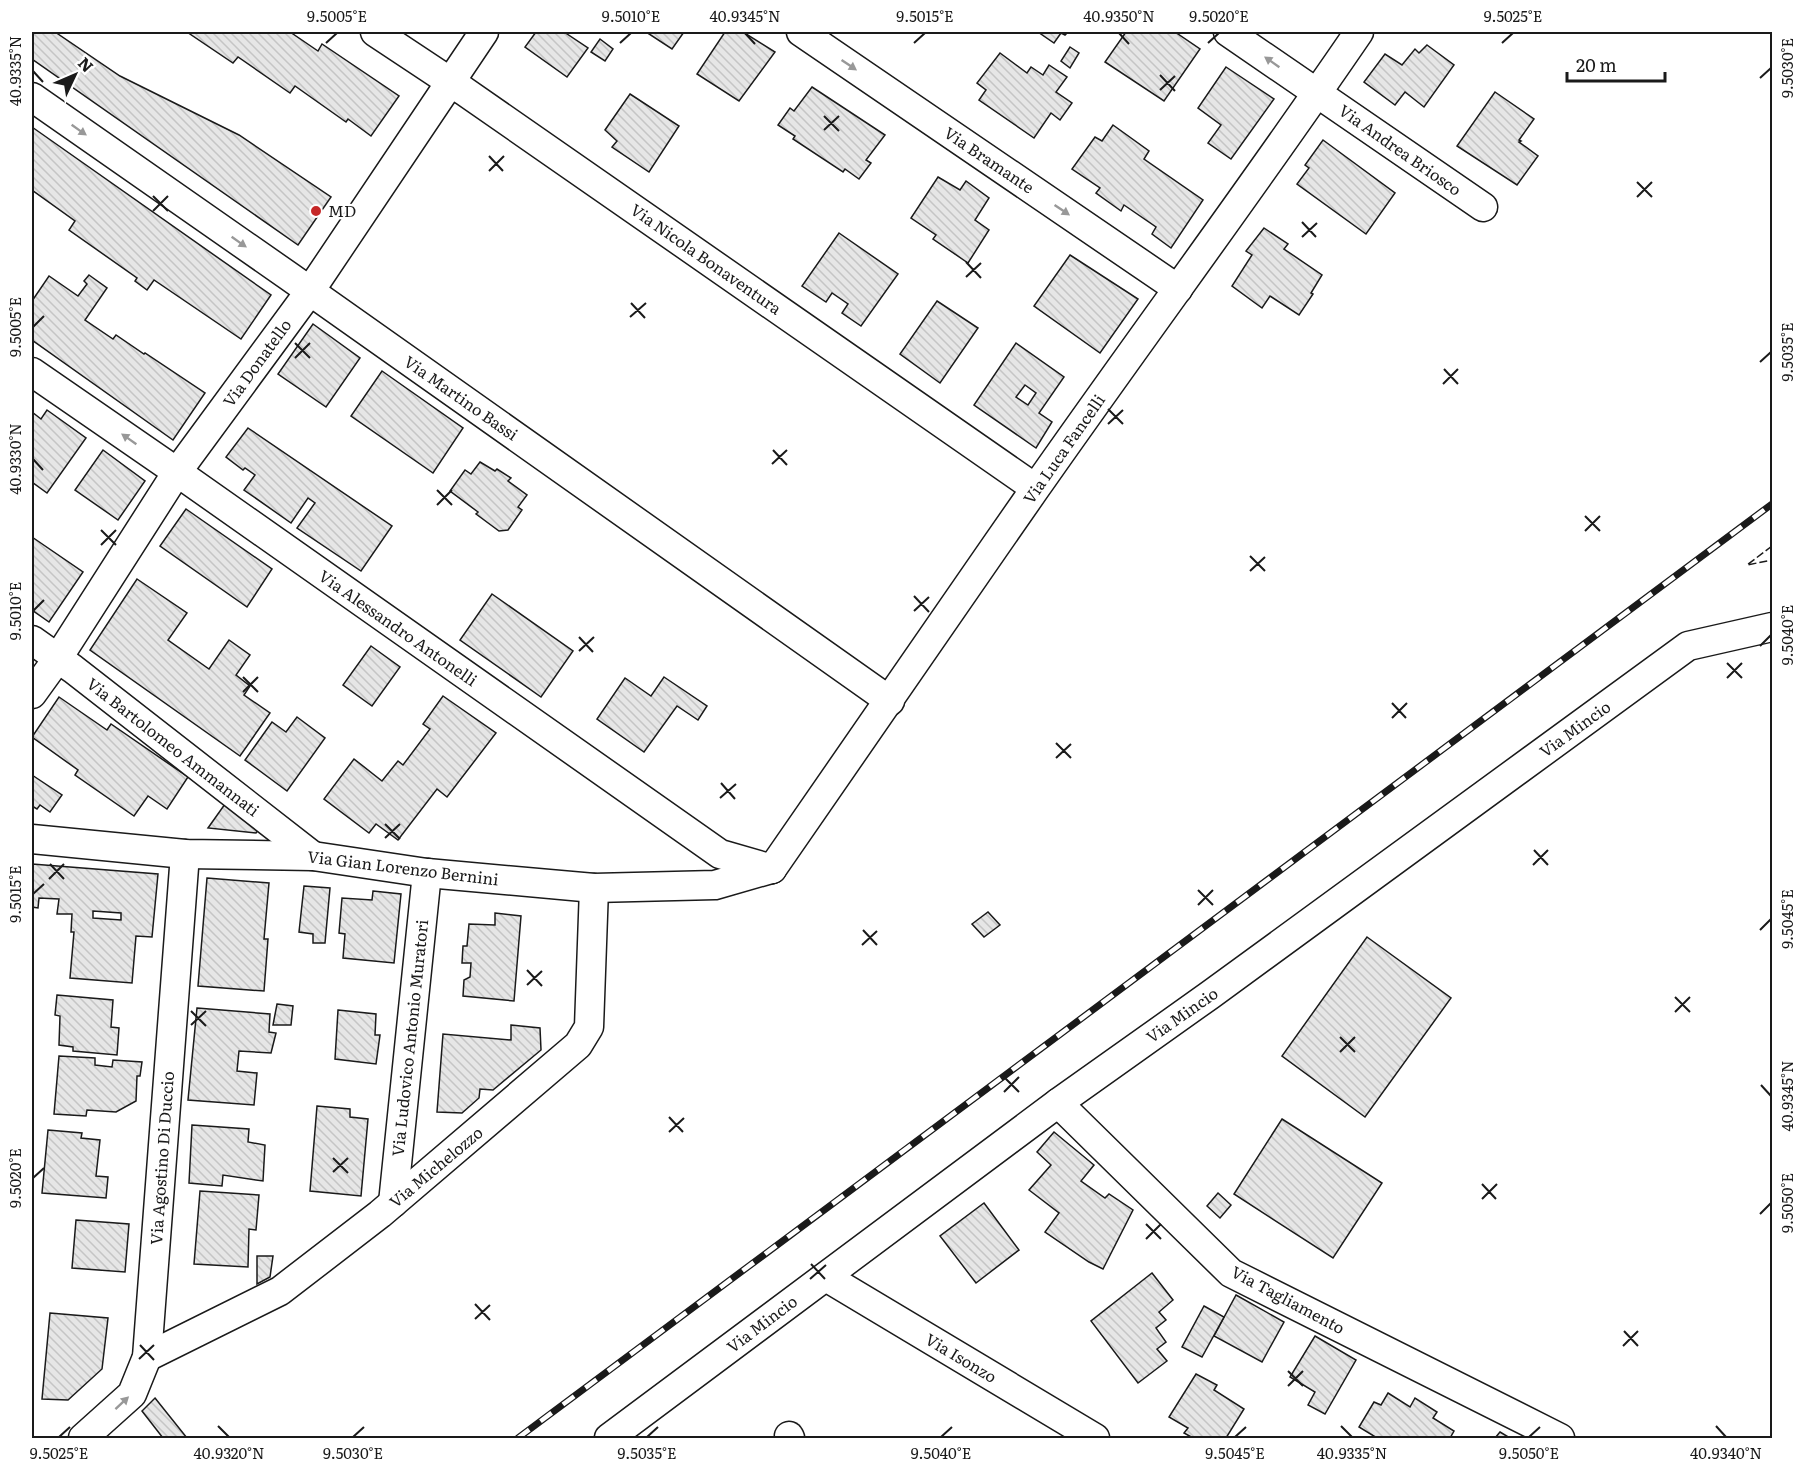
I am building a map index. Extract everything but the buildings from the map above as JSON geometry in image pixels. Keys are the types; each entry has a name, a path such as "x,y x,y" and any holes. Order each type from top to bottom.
{"street":[{"name":"Via Nicola Bonaventura","path":"375,32 1035,488"},
{"name":"Via Donatello","path":"32,694 58,658 177,472 310,291 484,32"},
{"name":"Via Bramante","path":"801,32 1178,290"},
{"name":"Via Andrea Briosco","path":"1228,32 1484,207"},
{"name":"Via Luca Fancelli","path":"772,869 1035,488 1178,290 1359,32"},
{"name":"Via Martino Bassi","path":"32,97 890,701"},
{"name":"Via Alessandro Antonelli","path":"32,372 720,854 772,869"},
{"name":"Via Mincio","path":"609,1438 1058,1102 1220,988 1688,646 1773,627"},
{"name":"Via Bartolomeo Ammannati","path":"32,640 314,856"},
{"name":"Via Gian Lorenzo Bernini","path":"32,839 185,854 314,856 426,873 594,888 715,885 772,869"},
{"name":"Via Agostino Di Duccio","path":"83,1438 132,1394 147,1357 185,854"},
{"name":"Via Ludovico Antonio Muratori","path":"393,1203 426,873"},
{"name":"Via Michelozzo","path":"147,1357 280,1291 393,1203 578,1045 589,1027 594,888"},
{"name":"Via Tagliamento","path":"1058,1102 1231,1273 1560,1438"},
{"name":"Via Isonzo","path":"826,1277 1095,1438"}],"railway":[{"path":"518,1438 1772,504"}],"fence":[{"path":"1772,546 1747,565 1772,560"}],"place":[{"name":"MD","path":"316,211"}]}
